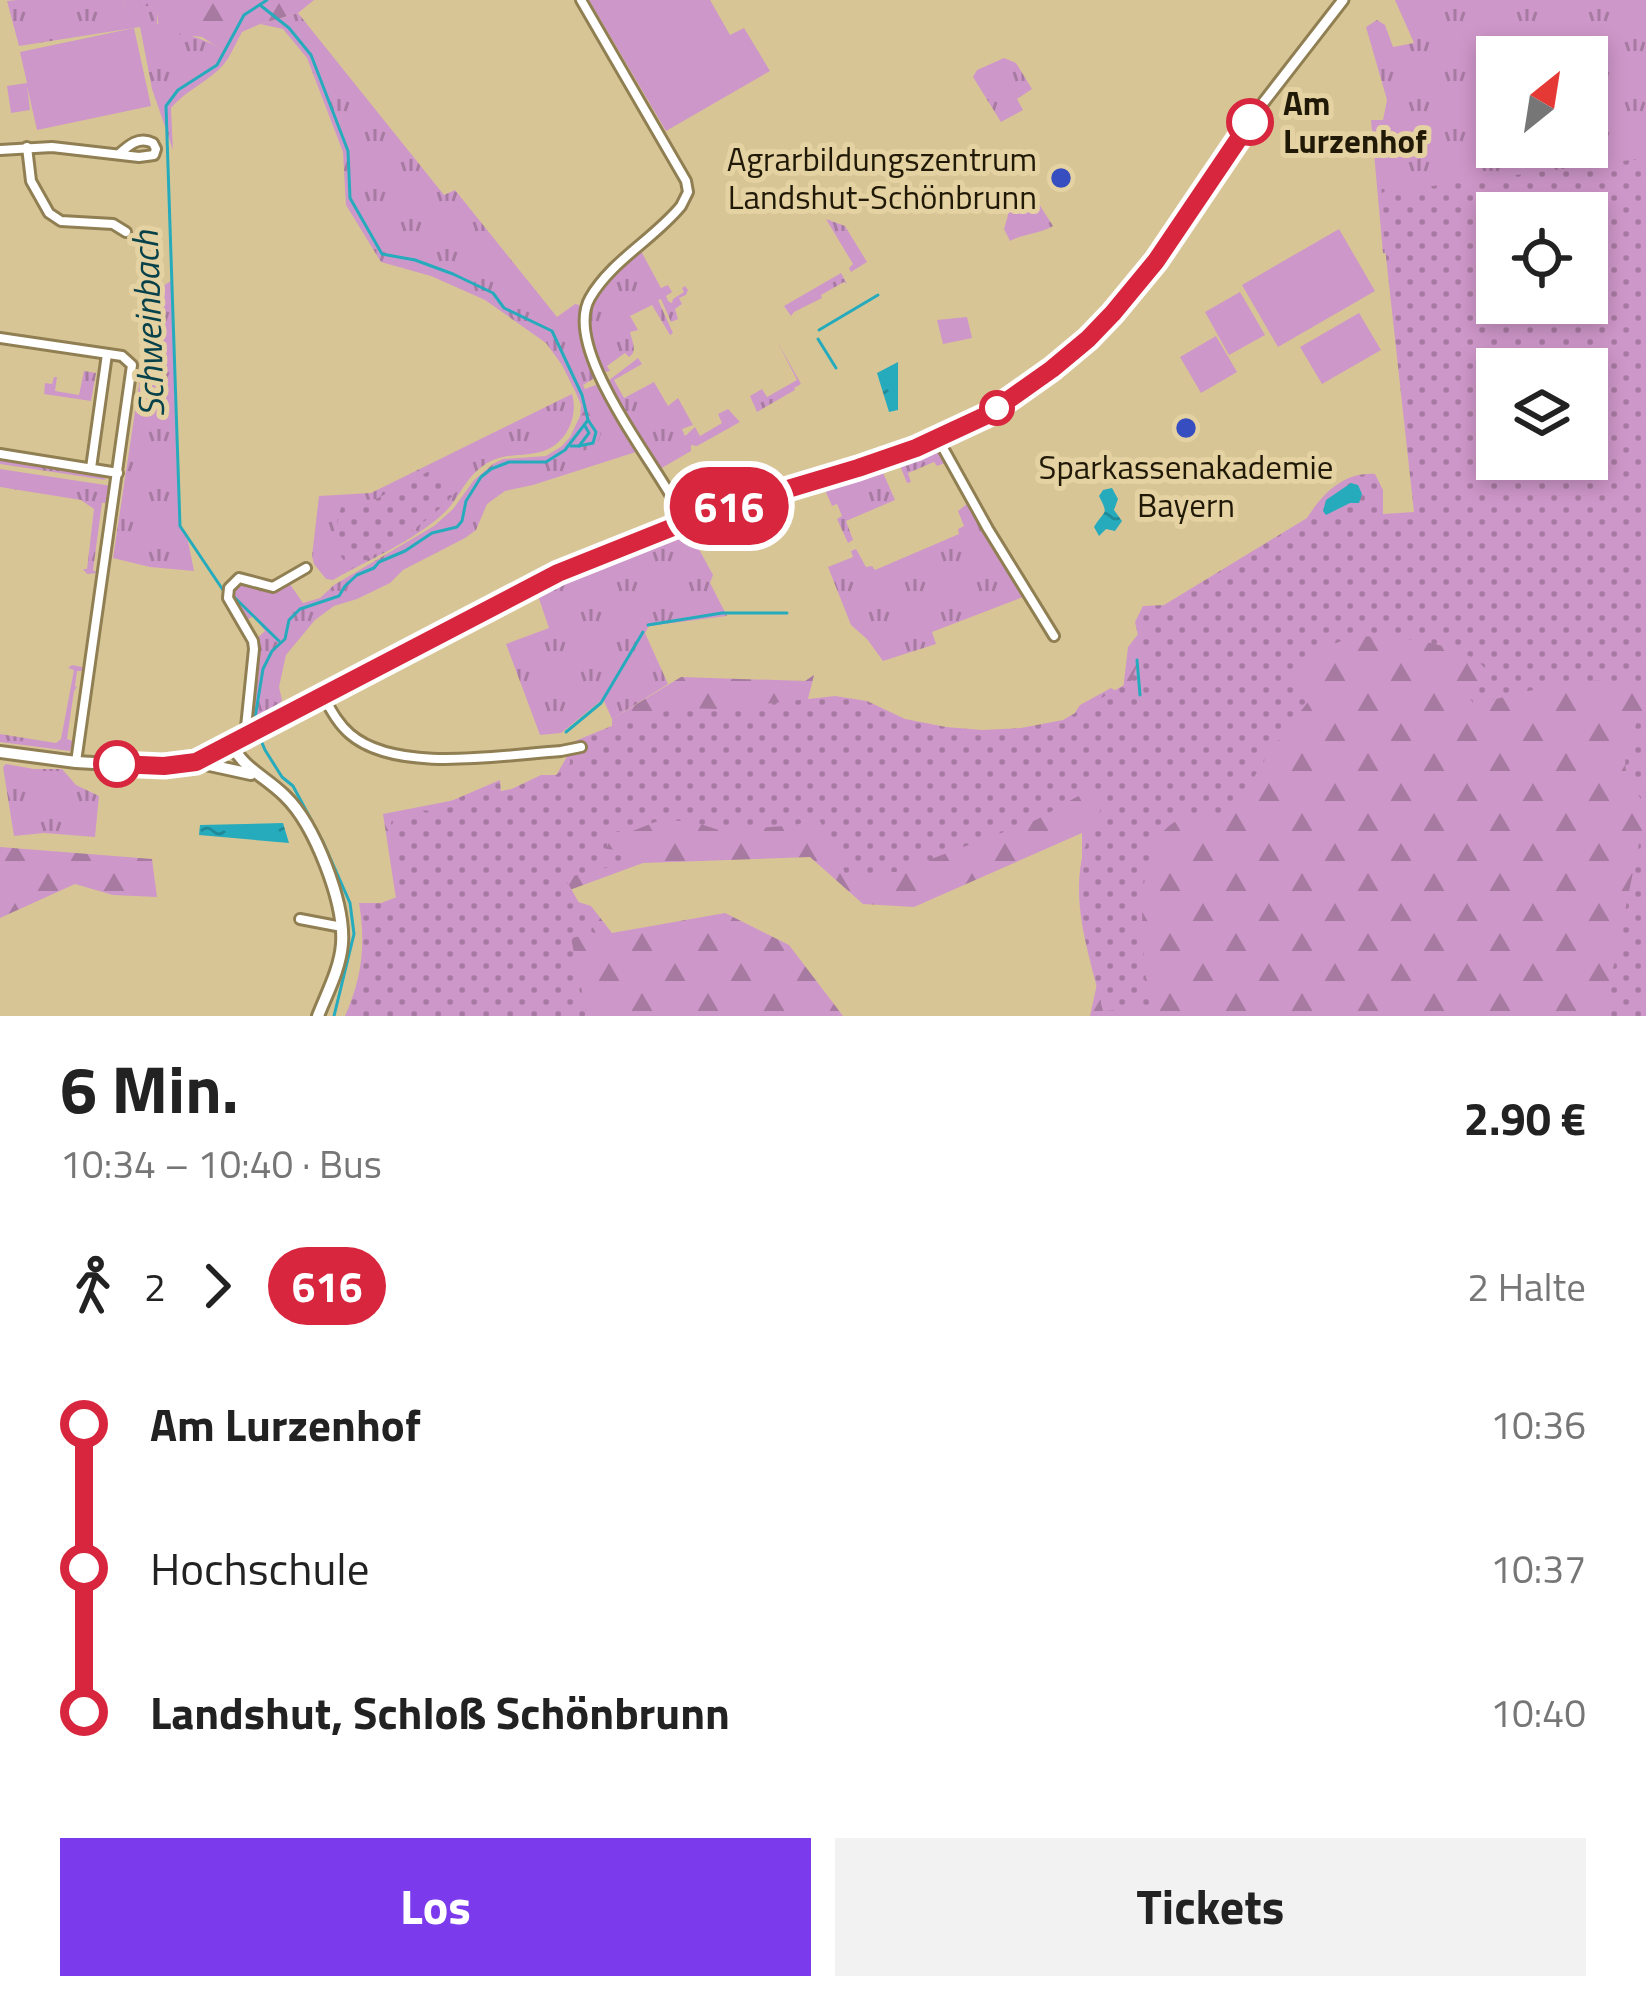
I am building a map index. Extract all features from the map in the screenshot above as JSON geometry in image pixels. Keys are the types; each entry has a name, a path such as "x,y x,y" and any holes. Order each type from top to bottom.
{"main road":[{"path":"196,762 231,744 244,765 287,798 308,830 332,884 342,928 340,957 318,1016"},
{"path":"0,752 147,766 196,762 260,777"}],"street":[{"path":"580,0 686,181 688,192 681,206 600,283 583,314 587,348 601,378 685,521"},
{"path":"231,744 538,582 685,521 938,439 1019,394 1088,339 1156,261 1260,106 1343,0"},
{"path":"0,150 27,147 119,154"},
{"path":"27,147 31,181 49,213 61,221 113,224 126,232"},
{"path":"0,338 107,354 128,359 131,365 76,762"},
{"path":"91,469 107,354"},
{"path":"938,439 1054,636"},
{"path":"0,454 118,473"},
{"path":"249,735 244,730 253,641 228,598 229,588 234,580 244,578 273,586 306,568"},
{"path":"323,696 353,737 406,758 581,747"},
{"path":"300,919 342,928"}],"green space":[{"path":"122,0 130,21 137,6 150,6 157,11 157,24 204,40 230,55 171,108 173,150 152,89 140,27 19,46 7,1"},
{"path":"122,0 314,0 298,13 242,32 230,55 202,37 159,32 157,12 150,6 137,6 130,23"},
{"path":"589,0 710,0 730,35 744,28 770,71 666,131"},
{"path":"1395,0 1646,0 1646,477 1433,510 1392,254 1383,253 1371,120 1383,120 1387,100 1366,27 1377,20 1385,25 1393,47 1414,43"},
{"path":"298,13 444,195 455,190 557,317 579,305 579,336 596,374 583,385 585,389 601,383 639,451 505,491 487,504 476,530 465,538 403,570 390,583 334,606 315,620 286,655 279,687 282,700 273,712 244,730 255,640 265,631 253,616 243,623 228,598 234,580 273,587 287,580 303,603 320,598 434,526 493,464 546,456 562,446 580,416 581,405 546,343 485,300 431,276 381,262 346,205 343,152 307,58 283,29 260,24"},
{"path":"134,28 151,106 37,130 27,86 30,110 11,113 7,86 27,83 20,52"},
{"path":"1004,58 1016,63 1032,89 1017,99 1023,110 1001,122 973,77 977,70"},
{"path":"1646,158 1646,806 1625,766 1643,693 1605,681 1583,681 1473,703 1469,697 1486,670 1463,653 1403,638 1351,638 1321,652 1297,676 1298,685 1314,694 1229,817 1183,818 1165,830 1153,850 1142,904 1150,1009 1103,1011 1080,910 1084,850 1102,806 1087,791 1036,820 896,872 846,875 818,817 796,825 722,831 663,819 630,832 607,832 607,849 625,851 626,863 565,878 596,933 571,938 587,1016 345,1016 361,961 359,903 397,897 391,822 410,809 441,812 444,804 500,780 501,794 541,775 556,775 570,764 570,743 619,723 678,708 719,709 835,696 867,701 905,719 946,727 1021,728 1063,720 1131,681 1142,653 1135,622 1143,606 1164,605 1307,518 1344,480 1375,474 1383,490 1383,514 1414,512 1379,193 1570,168 1608,168 1608,163"},
{"path":"1032,193 1053,226 1010,241 1004,229 1007,206"},
{"path":"826,219 845,226 867,262 851,272 853,264"},
{"path":"1339,229 1375,291 1278,347 1242,285"},
{"path":"641,251 661,288 668,285 672,292 666,296 668,301 672,303 685,286 688,290 675,309 678,319 671,322 658,300 670,335 652,305 630,316 638,330 630,332 633,352 629,357 625,353 605,372 588,334 588,318 601,291"},
{"path":"841,273 847,284 791,316 784,306"},
{"path":"171,281 180,526 194,571 113,558 153,292"},
{"path":"1240,292 1265,335 1229,355 1205,312"},
{"path":"1359,313 1381,350 1322,384 1300,347"},
{"path":"967,317 972,338 943,344 937,320"},
{"path":"1216,336 1237,372 1201,393 1180,357"},
{"path":"777,341 801,384 757,412 750,396 762,389 767,397 797,380"},
{"path":"638,358 642,364 614,380 624,398 654,382 668,406 678,398 693,425 682,429 685,436 695,427 700,436 722,423 718,414 728,409 740,422 691,445 691,451 660,469 608,381"},
{"path":"84,371 96,373 91,401 44,394 45,383 52,384 57,377 55,391 79,395"},
{"path":"572,394 572,421 557,444 487,463 432,523 333,580 326,579 314,564 319,496 371,493"},
{"path":"585,408 601,430 597,442 584,451 565,450"},
{"path":"930,450 938,452 945,463 937,466 934,462 908,473 911,482 907,483 899,463"},
{"path":"0,458 99,473 106,480 0,464"},
{"path":"437,467 456,492 419,525 350,570 333,544 342,502 376,499"},
{"path":"881,468 895,500 846,521 853,540 848,543 837,519 842,516 837,504 832,506 823,485"},
{"path":"0,469 112,486 109,503 102,503 93,570 98,573 87,574 83,569 87,569 94,509 81,500 0,487"},
{"path":"968,503 1023,597 932,632 936,644 883,661 851,625 828,567 853,557 851,551 856,549 866,567 875,570 959,534 964,526 958,511"},
{"path":"1646,513 1646,1016 1090,1016 1097,984 1082,833 914,907 863,904 810,857 643,863 556,895 591,906 612,933 725,913 789,945 843,1016 414,1016 383,814 553,781 569,753 612,737 612,719 681,677 805,681 814,675 804,715 920,775 1065,728 1080,705 1111,688 1123,690 1128,647 1143,628"},
{"path":"688,529 713,575 710,583 727,616 649,626 645,633 668,684 612,719 603,699 561,733 540,735 506,644 549,628 536,590"},
{"path":"72,665 83,671 77,671 67,739 73,741 70,751 0,742 0,734 56,743 61,739"},
{"path":"6,764 62,769 76,785 99,796 95,837 14,836"},
{"path":"1646,810 1646,1016 1602,1016 1605,1007"},
{"path":"0,847 152,859 157,897 113,895 75,884 0,918"}],"water":[{"path":"898,362 898,410 889,412 877,373"},
{"path":"1351,483 1362,494 1359,503 1326,515 1326,500"},
{"path":"1112,488 1118,499 1114,510 1122,521 1115,531 1106,529 1099,536 1094,527 1105,510 1099,496"},
{"path":"283,823 289,843 199,835 200,825"}],"waterway":[{"name":"Schweinbach","path":"267,0 244,15 217,65 178,90 166,106 180,526 223,590 279,641"},
{"name":"Schweinbach","path":"260,5 289,28 311,55 348,151 350,198 382,254 453,274 493,293 504,308 552,331 582,395 588,420 565,450 546,462 509,462 481,477 457,527 432,533 379,562 357,575 339,596 300,609 263,669 254,724 265,750 293,786 350,903 354,934 334,1016"},
{"path":"819,330 878,295"},
{"path":"818,339 836,368"},
{"path":"579,446 593,443 596,432 588,420"},
{"path":"571,446 579,446 589,433 585,426"},
{"path":"648,625 722,613 787,613"},
{"path":"566,732 601,703 643,632"},
{"path":"1137,660 1140,695"}],"bus line":[{"name":"616","path":"117,764 196,762 519,592 599,555 711,512 916,448 986,416 1052,369 1113,313 1156,261 1250,122"}],"place":[{"name":"Am Lurzenhof","path":"1250,122"},
{"name":"Agrarbildungszentrum Landshut-Schönbrunn","path":"1061,178"},
{"name":"Sparkassenakademie Bayern","path":"1186,428"}]}
